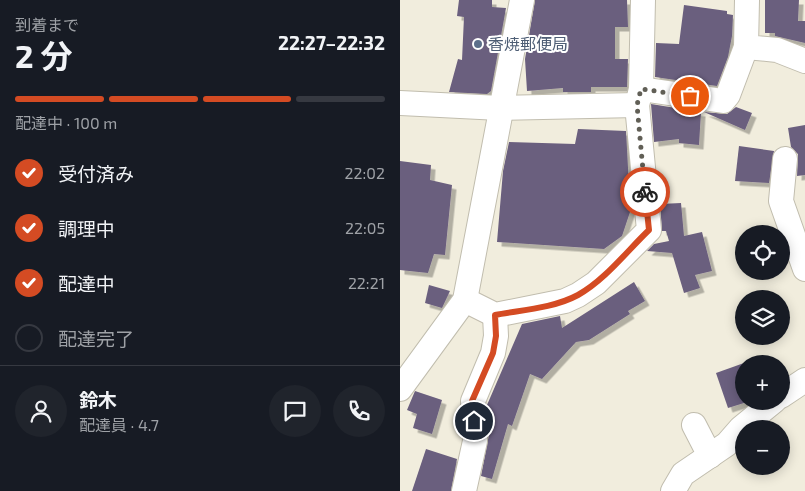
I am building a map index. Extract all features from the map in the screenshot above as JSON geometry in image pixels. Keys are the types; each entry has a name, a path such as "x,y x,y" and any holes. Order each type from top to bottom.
{"street":[{"path":"400,389 465,300 522,0"},
{"path":"465,300 495,315 565,301 596,283 649,230 639,97 643,0"},
{"path":"400,103 500,108 639,97 723,101 728,95 746,48 747,0"},
{"path":"746,48 777,50 805,61"},
{"path":"785,159 781,201 805,269"},
{"path":"464,491 475,441 472,401 493,353 496,336 495,315"},
{"path":"790,390 805,380"},
{"path":"673,491 683,474 726,444 741,428 763,410"},
{"path":"694,426 710,456"}],"building":[{"path":"459,0 492,0 492,7 506,8 491,91 487,94 449,92 458,59 462,60 464,17 457,16"},
{"path":"535,0 627,0 628,27 615,27 615,59 628,59 627,87 591,87 591,92 563,92 563,88 527,91 525,59"},
{"path":"765,0 799,0 798,21 805,21 805,43 775,36 775,33 765,33"},
{"path":"684,5 727,11 727,14 733,15 728,57 717,86 655,77 656,43 679,44"},
{"path":"651,104 701,112 699,145 679,143 679,139 654,142"},
{"path":"736,107 752,113 745,130 704,112 727,114"},
{"path":"805,125 805,175 797,176 798,154 791,147 788,128"},
{"path":"578,129 626,131 629,186 631,187 633,203 622,236 604,249 497,242 503,171 509,142 575,144"},
{"path":"739,146 774,151 769,183 735,181"},
{"path":"400,161 431,165 430,180 452,185 445,255 434,254 428,273 400,270"},
{"path":"681,203 684,236 702,232 712,271 695,275 700,288 684,293 672,253 647,251 654,244 669,241 666,231 662,231 660,204"},
{"path":"634,282 645,301 628,311 630,314 589,340 576,342 542,379 530,374 512,426 508,424 492,479 481,476 492,419 488,417 487,405 522,324 560,316 562,328"},
{"path":"429,285 450,291 442,308 425,303"},
{"path":"735,366 735,406 728,408 716,373"},
{"path":"415,391 442,400 432,434 413,428 417,414 407,410"},
{"path":"426,449 457,459 451,491 412,491"}],"way so far":[{"path":"645,192 637,105 641,89 690,96"}],"place":[{"name":"香焼郵便局","path":"478,44"}],"route":[{"path":"474,421 472,401 493,353 496,336 495,315 565,301 596,283 649,230 645,192"}]}
